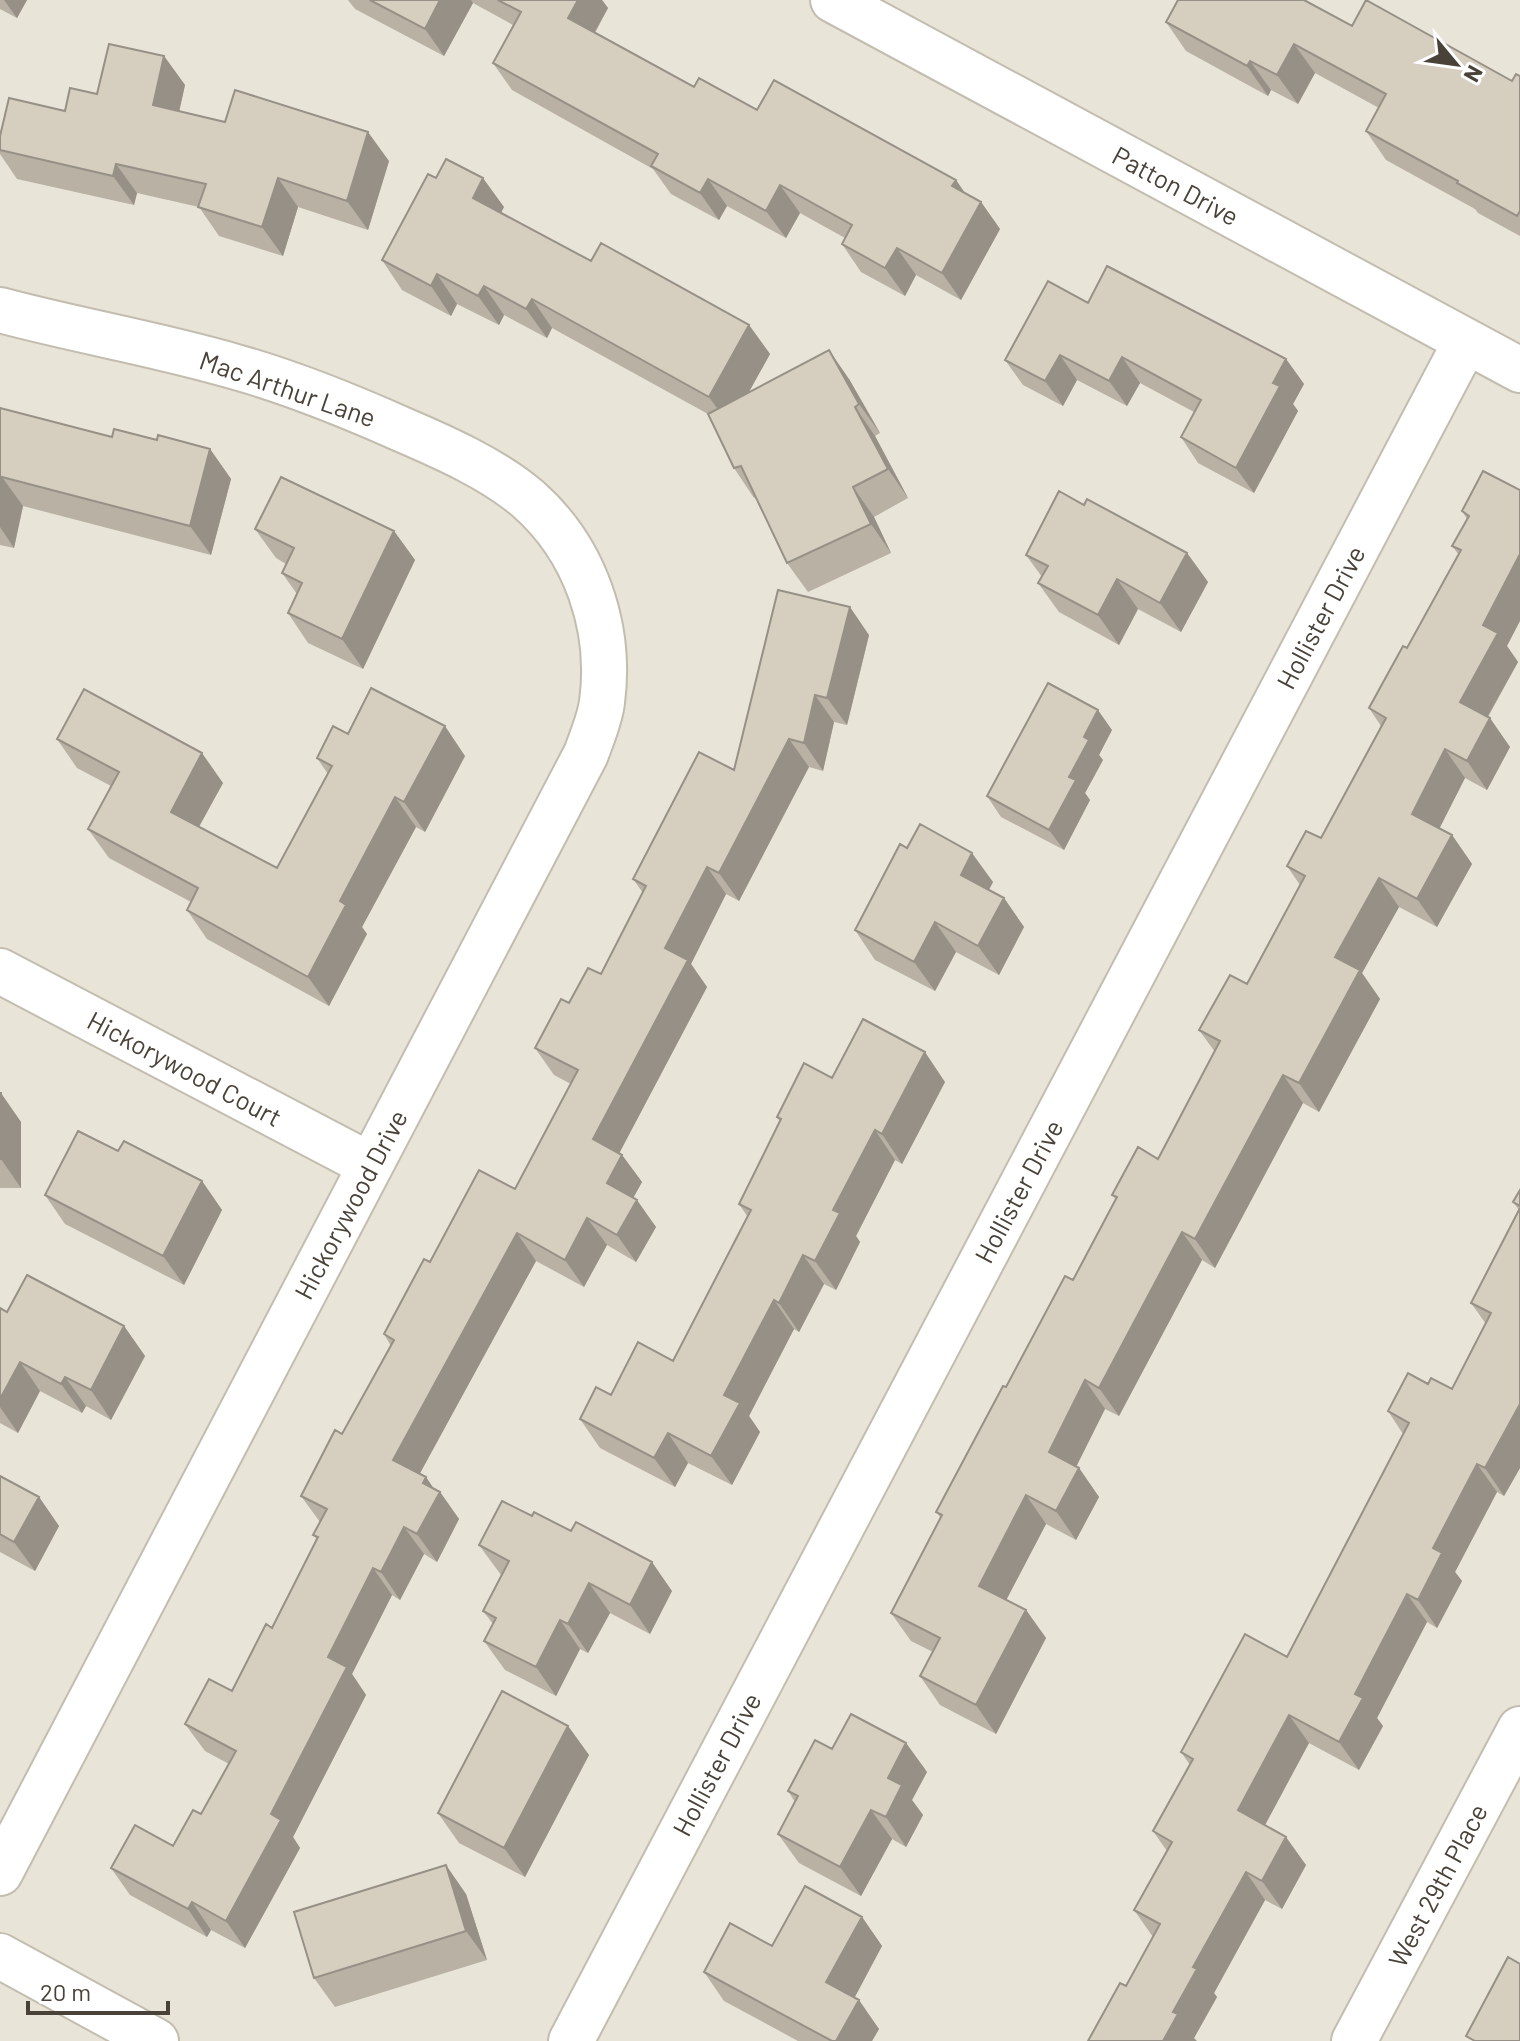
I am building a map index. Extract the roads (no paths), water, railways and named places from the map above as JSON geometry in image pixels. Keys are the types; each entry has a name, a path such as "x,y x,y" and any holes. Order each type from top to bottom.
{"street":[{"name":"Patton Drive","path":"833,0 1520,370"},
{"name":"Mac Arthur Lane","path":"0,310 237,367 358,409 453,453 503,481 528,500 551,524"},
{"name":"Hollister Drive","path":"571,2041 1466,341"},
{"name":"Hickorywood Drive","path":"0,1873 586,754 602,705 605,671 601,636 595,603 578,562 551,524"},
{"name":"Hickorywood Court","path":"0,971 370,1165"},
{"name":"West 29th Place","path":"1354,2041 1520,1729"},
{"path":"0,1956 156,2041"}]}
